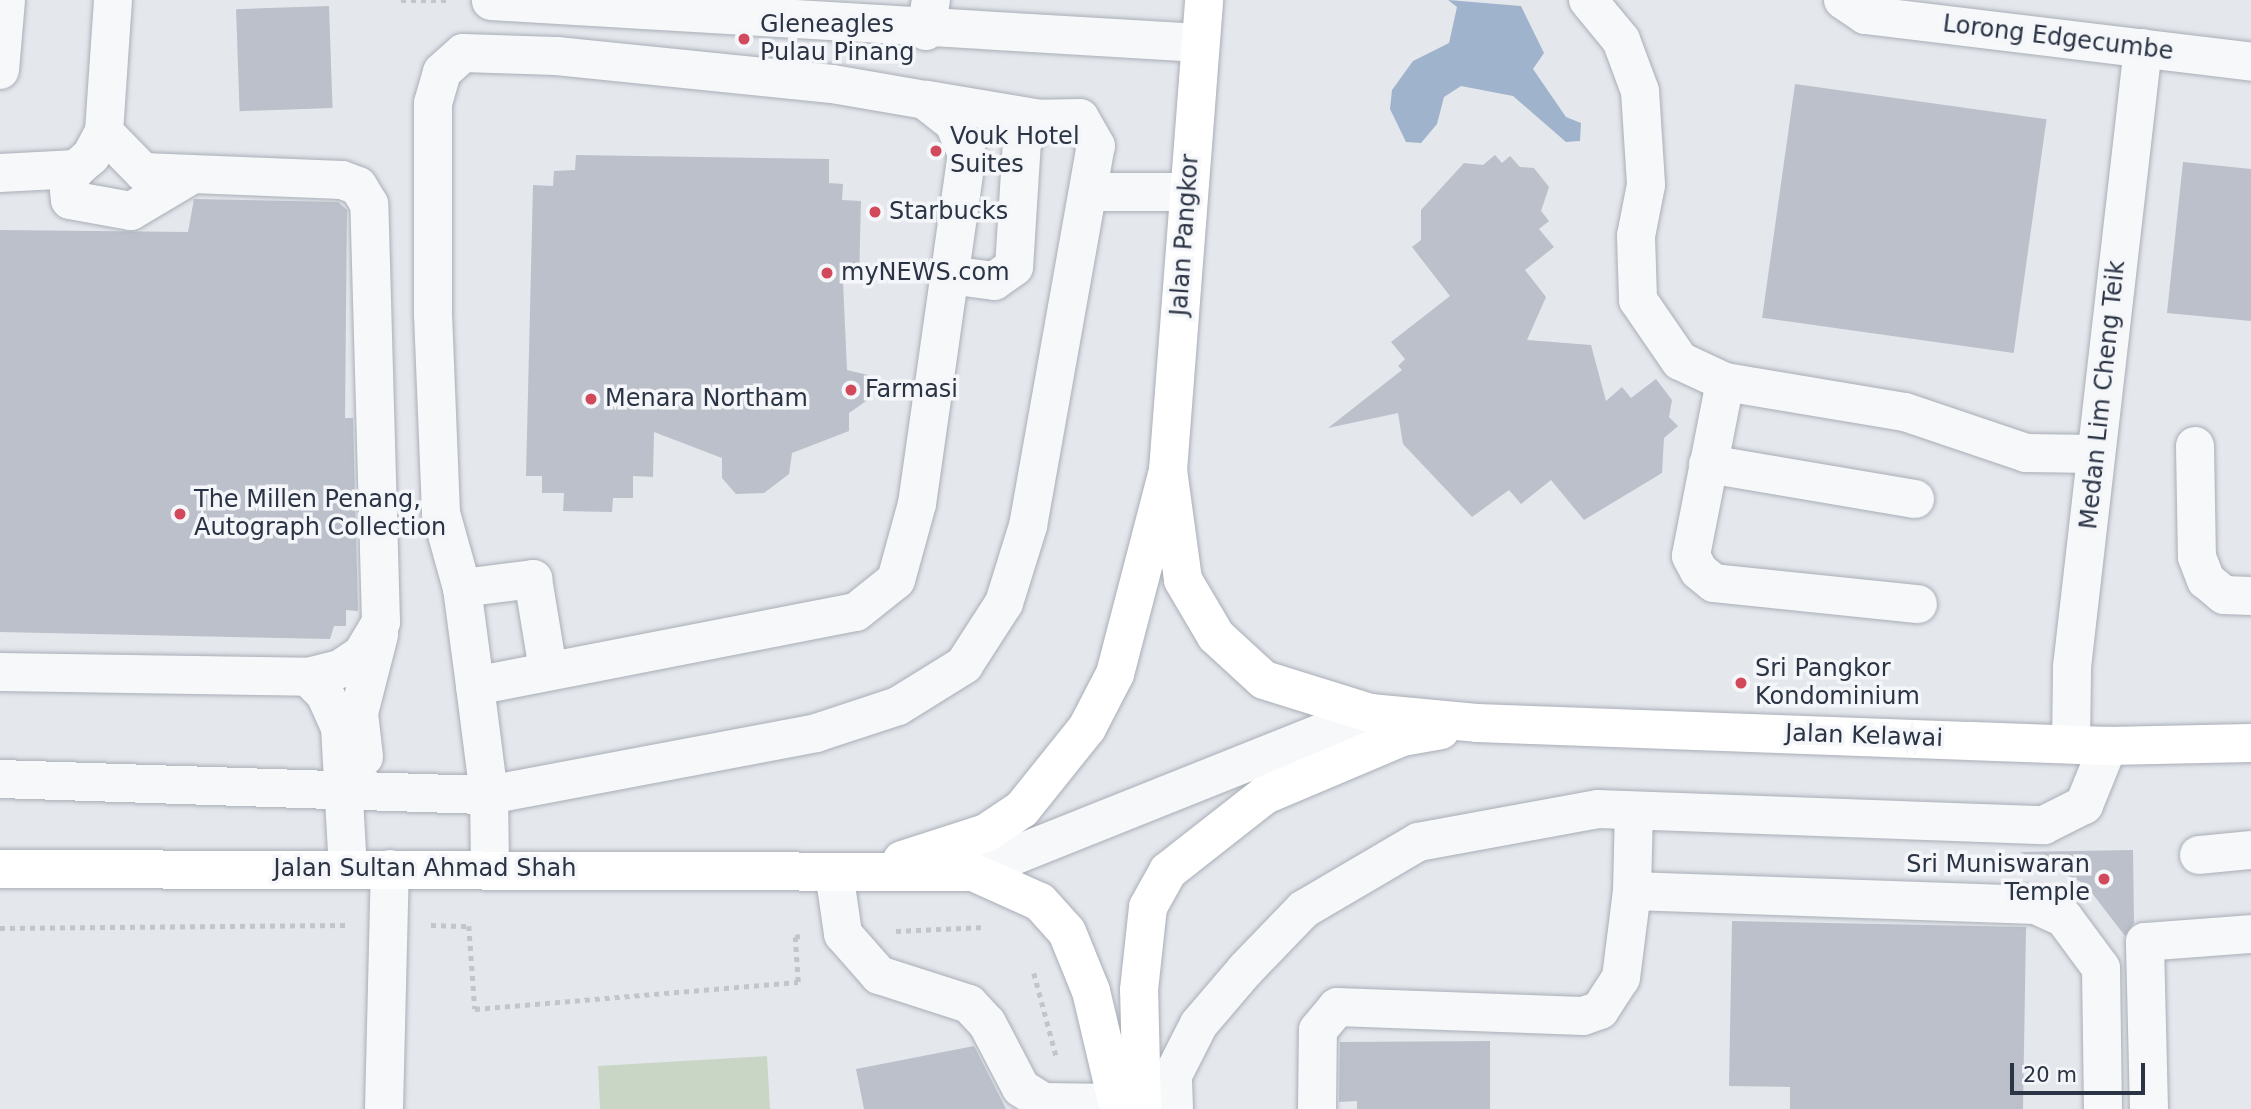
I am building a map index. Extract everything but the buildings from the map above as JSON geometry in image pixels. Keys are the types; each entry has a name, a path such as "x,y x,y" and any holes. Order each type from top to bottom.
{"main road":[{"name":"Jalan Pangkor","path":"1168,470 1204,0"},
{"name":"Jalan Kelawai","path":"1168,470 1184,580 1216,636 1264,680 1370,713 1477,723 2108,746 2251,743"},
{"name":"Jalan Sultan Ahmad Shah","path":"842,872 986,833 1021,809 1055,772 1115,674 1168,470"},
{"name":"Jalan Kelawai","path":"1126,1107 1148,908 1168,871 1265,795 1324,767 1402,737 1477,723"},
{"name":"Jalan Sultan Ahmad Shah","path":"0,869 973,872 1040,902 1067,932 1091,991 1126,1107"}],"street":[{"path":"0,69 6,0"},
{"path":"64,180 104,132 113,0"},
{"path":"1588,0 1621,40 1640,92 1646,185 1636,236 1638,300 1680,361 1725,382 1905,412 2026,453 2095,454"},
{"path":"491,1 928,16 1200,43"},
{"name":"Lorong Edgecumbe","path":"1854,8 2251,62"},
{"name":"Medan Lim Cheng Teik","path":"2071,743 2095,454 2143,48"},
{"path":"0,779 489,795 816,733 898,706 964,665 1004,603 1028,526 1090,192 1096,146 1080,118 1041,119 832,84 494,50 463,53 442,72 433,103 433,314 441,513 462,588 489,795 490,870"},
{"path":"475,686 856,612 896,580 917,504 967,154 954,122 925,100"},
{"path":"949,275 994,281 1014,267 1022,141 1041,119"},
{"path":"104,132 143,172 147,198 138,209"},
{"path":"143,172 190,176 342,180 358,186 381,622 359,713 357,790 348,868"},
{"path":"0,173 64,180"},
{"path":"64,180 79,206 138,209 190,176"},
{"path":"1090,192 1189,192"},
{"path":"1725,382 1691,556 1714,583 1918,604"},
{"path":"2196,446 2197,557 2206,580 2224,595 2251,596"},
{"path":"1708,464 1915,499"},
{"path":"462,588 533,579 548,670"},
{"path":"0,672 308,677 340,669 362,653 381,622"},
{"path":"308,677 325,694 340,727 357,790"},
{"path":"973,872 1370,713"},
{"path":"1174,1109 1173,1076 1199,1024 1304,909 1359,873 1418,842 1598,809 2044,825 2084,805 2108,746"},
{"path":"1317,1109 1318,1030 1337,1007 1583,1016 1600,1010 1621,978 1632,891 1634,811"},
{"path":"2199,855 2251,849"},
{"path":"384,1109 390,869"},
{"path":"842,872 843,934 879,975 970,1004 988,1023 1021,1088 1043,1102 1126,1107"},
{"path":"1632,891 2005,900 2046,909 2087,940 2101,968 2103,1109"},
{"path":"2149,1109 2145,942 2251,934"}],"path":[{"path":"0,928 469,926 475,1009 798,982 795,937 993,929"},
{"path":"1031,962 1068,1102"}],"green space":[{"path":"767,1056 770,1109 600,1109 598,1066"}],"water":[{"path":"1448,0 1521,6 1544,53 1533,69 1566,117 1581,123 1580,141 1566,142 1513,96 1461,86 1444,97 1437,124 1421,143 1406,142 1390,109 1392,90 1413,61 1449,43 1457,7"}],"place":[{"name":"Gleneagles Pulau Pinang","path":"744,39"},
{"name":"Vouk Hotel Suites","path":"936,151"},
{"name":"Starbucks","path":"875,212"},
{"name":"myNEWS.com","path":"827,273"},
{"name":"Farmasi","path":"851,390"},
{"name":"Menara Northam","path":"591,399"},
{"name":"The Millen Penang, Autograph Collection","path":"180,514"},
{"name":"Sri Pangkor Kondominium","path":"1741,683"},
{"name":"Sri Muniswaran Temple","path":"2104,879"}]}
